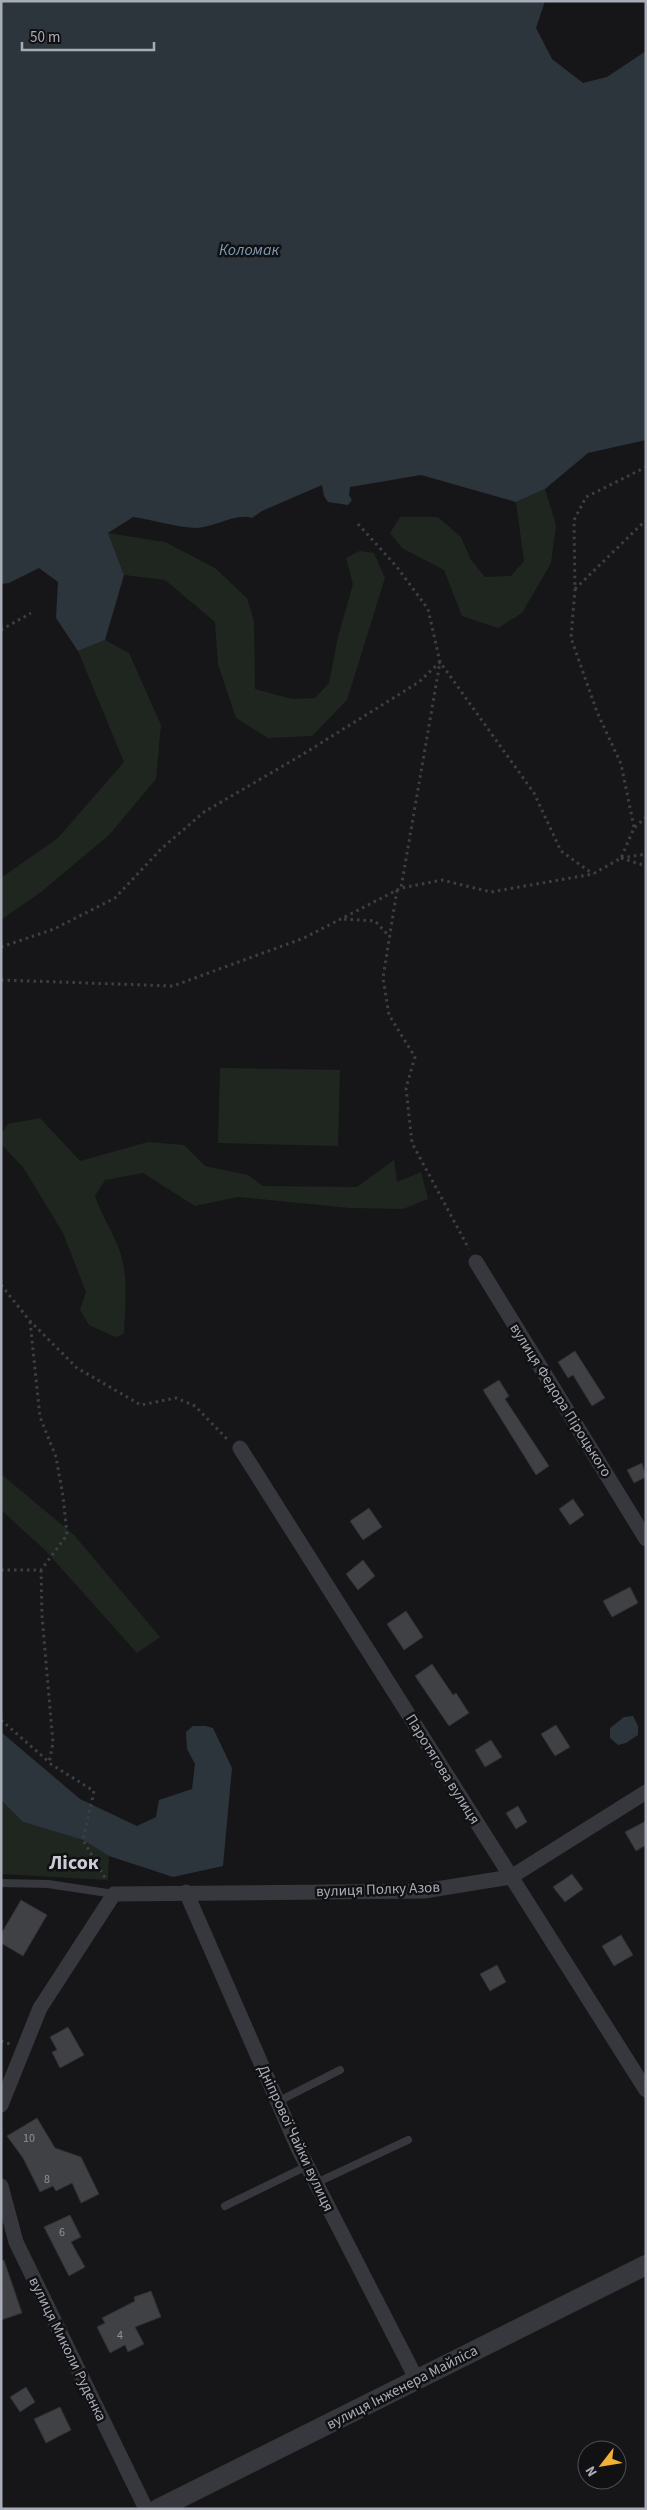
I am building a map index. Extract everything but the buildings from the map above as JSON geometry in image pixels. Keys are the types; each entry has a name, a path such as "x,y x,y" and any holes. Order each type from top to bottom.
{"street":[{"name":"вулиця Федора Піроцького","path":"476,1262 646,1538"},
{"name":"Паротягова вулиця","path":"240,1448 646,2090"},
{"name":"вулиця Полку Азов","path":"114,1894 424,1891 511,1877 646,1792"},
{"name":"Дніпрової Чайки вулиця","path":"186,1892 307,2166 416,2380"},
{"path":"1,2105 40,2008 114,1894"},
{"name":"вулиця Миколи Руденка","path":"1,2186 16,2242 146,2509"},
{"name":"вулиця Інженера Майліса","path":"158,2509 646,2265"}],"lane":[{"path":"1,1883 48,1884 114,1894"},
{"path":"278,2102 340,2070"},
{"path":"316,2183 408,2140"},
{"path":"225,2206 307,2166"}],"path":[{"path":"634,828 620,764 597,712 571,638 575,589 574,520 586,496 646,467"},
{"path":"575,589 646,520"},
{"path":"358,524 397,566 428,608 440,662 383,978 389,1015 415,1057 406,1088 412,1143 476,1262"},
{"path":"1,630 31,613"},
{"path":"440,662 534,793 561,851 593,874"},
{"path":"1,947 54,929 115,898 161,848 204,812 300,756 419,682 440,662"},
{"path":"621,858 634,828 646,817"},
{"path":"1,980 173,986 304,938 399,889 442,880 491,892 593,874 621,858 646,854"},
{"path":"621,858 646,866"},
{"path":"342,919 375,922 390,936"},
{"path":"1,1285 30,1321 77,1368 141,1405 176,1398 195,1406 222,1435 240,1448"},
{"path":"30,1321 40,1417 56,1457 63,1496 66,1535 41,1570 42,1616 52,1743 49,1763"},
{"path":"1,1570 41,1570"},
{"path":"1,1720 49,1763 94,1791 83,1840 114,1894"}],"shaded area":[{"path":"545,489 556,525 551,563 522,613 498,628 462,616 444,570 402,548 390,533 400,517 438,517 461,537 471,560 485,577 511,576 524,561 516,502"},
{"path":"108,533 165,542 215,568 247,598 254,621 255,689 292,699 315,698 329,683 338,637 353,584 346,558 359,551 374,553 385,578 347,700 312,736 268,738 236,718 218,664 215,622 165,580 124,575"},
{"path":"105,640 129,653 161,725 156,779 109,835 41,892 1,920 1,878 58,838 124,762 78,651"},
{"path":"220,1068 340,1070 338,1146 218,1143"},
{"path":"40,1118 80,1161 148,1142 184,1145 205,1166 248,1175 263,1186 357,1187 394,1160 397,1182 421,1172 428,1199 403,1209 350,1208 238,1197 195,1206 143,1173 105,1180 95,1196 119,1249 125,1280 124,1334 115,1337 89,1325 80,1310 86,1292 63,1233 23,1167 1,1144 1,1134 8,1124"},
{"path":"1,1474 74,1535 160,1637 137,1653 45,1550 1,1510"},
{"path":"1,1800 23,1822 83,1840 109,1856 108,1880 1,1874"}],"water":[{"name":"Коломак","path":"1,1 545,1 536,28 552,59 583,83 607,77 646,51 646,440 588,453 545,489 516,502 421,475 350,487 349,495 352,500 348,505 328,502 324,496 322,485 262,511 252,518 239,517 209,526 195,528 133,517 108,533 124,575 105,640 78,651 56,618 58,582 39,568 9,583 1,584"},
{"path":"633,1716 638,1726 638,1735 626,1743 618,1745 610,1738 610,1728 624,1717"},
{"path":"193,1726 213,1728 232,1768 223,1866 173,1877 109,1856 83,1840 23,1822 1,1800 1,1732 80,1799 137,1826 156,1817 159,1800 192,1789 195,1764 187,1749 186,1732"}],"district":[{"name":"Лісок","path":"74,1862"}]}
